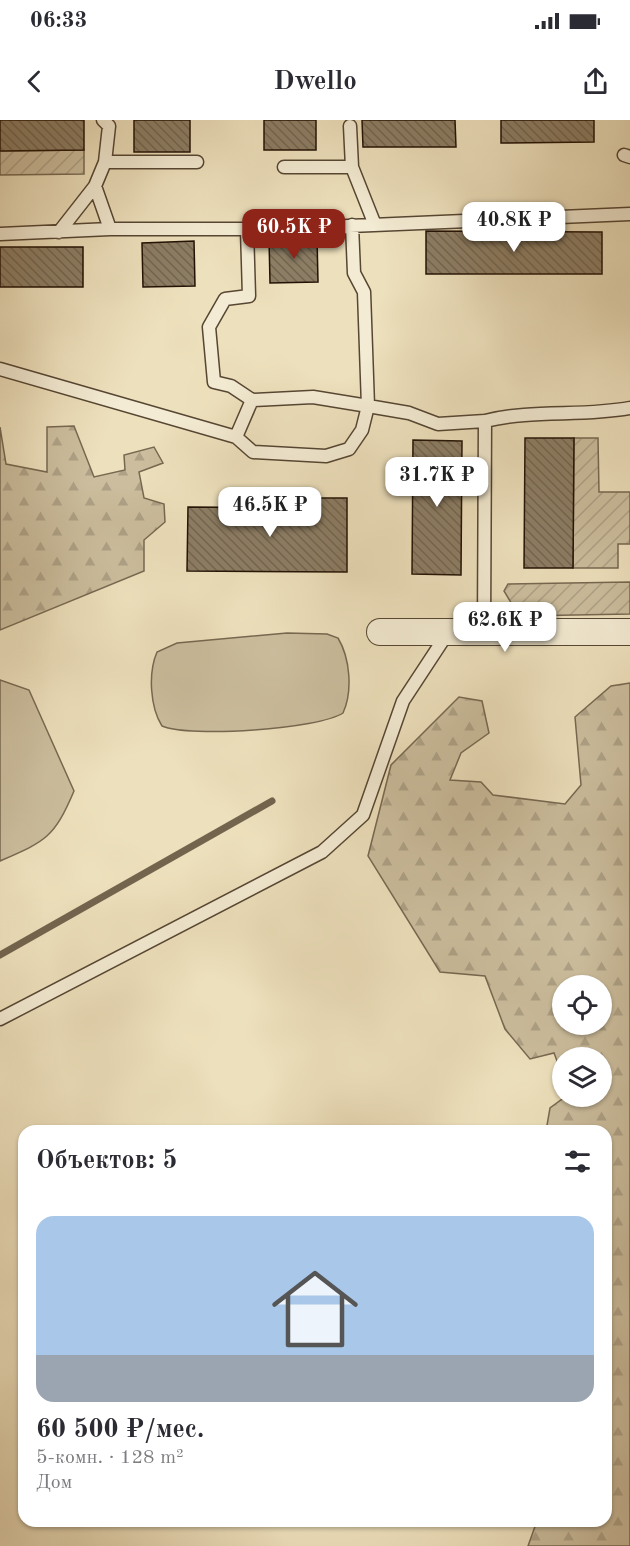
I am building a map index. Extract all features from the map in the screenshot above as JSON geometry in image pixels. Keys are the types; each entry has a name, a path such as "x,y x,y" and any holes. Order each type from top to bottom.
{"street":[{"path":"380,632 449,630 630,632"}],"lane":[{"path":"60,232 95,186 105,162 109,126 104,120"},
{"path":"350,126 352,167 375,225"},
{"path":"105,162 197,162"},
{"path":"284,167 352,167"},
{"path":"95,186 110,229"},
{"path":"0,234 110,229 247,229 375,225 630,214"},
{"path":"0,369 236,437 253,452 326,456 349,449 363,430 368,406 364,292 354,273 352,225"},
{"path":"247,229 249,296 225,299 209,327 214,382 231,386 252,400 314,397 409,413 438,424 485,421 513,414 609,412 630,408"},
{"path":"236,437 252,400"},
{"path":"484,631 485,421"},
{"path":"0,1019 322,852 363,815 403,701 449,630"}],"green space":[{"path":"84,150 84,174 0,175 0,151"},
{"path":"74,426 94,477 125,470 124,455 154,447 163,463 139,472 144,498 164,504 165,522 144,540 144,571 0,630 0,427 6,464 47,472 47,427"},
{"path":"574,438 598,438 599,492 630,492 630,544 618,544 618,568 573,568"},
{"path":"630,582 630,614 519,616 504,591 508,584"},
{"path":"287,633 327,634 338,638 345,655 349,675 348,695 343,713 329,719 309,723 254,730 199,731 177,730 162,726 155,709 151,680 157,652 177,643"},
{"path":"0,680 29,690 74,791 54,829 47,836 0,861"},
{"path":"630,683 630,1546 528,1546 535,1527 612,1527 612,1125 547,1125 552,1107 612,1107 612,1047 552,1047 552,1054 530,1059 505,1029 485,976 440,972 368,856 391,765 459,697 482,701 489,733 461,753 450,780 481,782 493,795 565,804 581,785 575,717 611,686"}],"building":[{"path":"0,120 84,120 84,150 0,151"},
{"path":"134,120 190,120 190,152 134,152"},
{"path":"264,120 316,120 316,150 264,150"},
{"path":"362,120 455,120 456,147 363,147"},
{"path":"501,120 594,120 594,142 501,143"},
{"path":"426,231 602,232 602,274 426,274"},
{"path":"317,237 318,282 270,283 269,238"},
{"path":"194,241 195,286 143,287 142,243"},
{"path":"0,247 83,247 83,287 0,287"},
{"path":"525,438 574,438 573,568 524,568"},
{"path":"413,440 462,441 461,575 412,574"},
{"path":"304,498 347,498 347,572 187,571 188,507 304,508"}],"waterway":[{"path":"0,955 272,801"}]}
